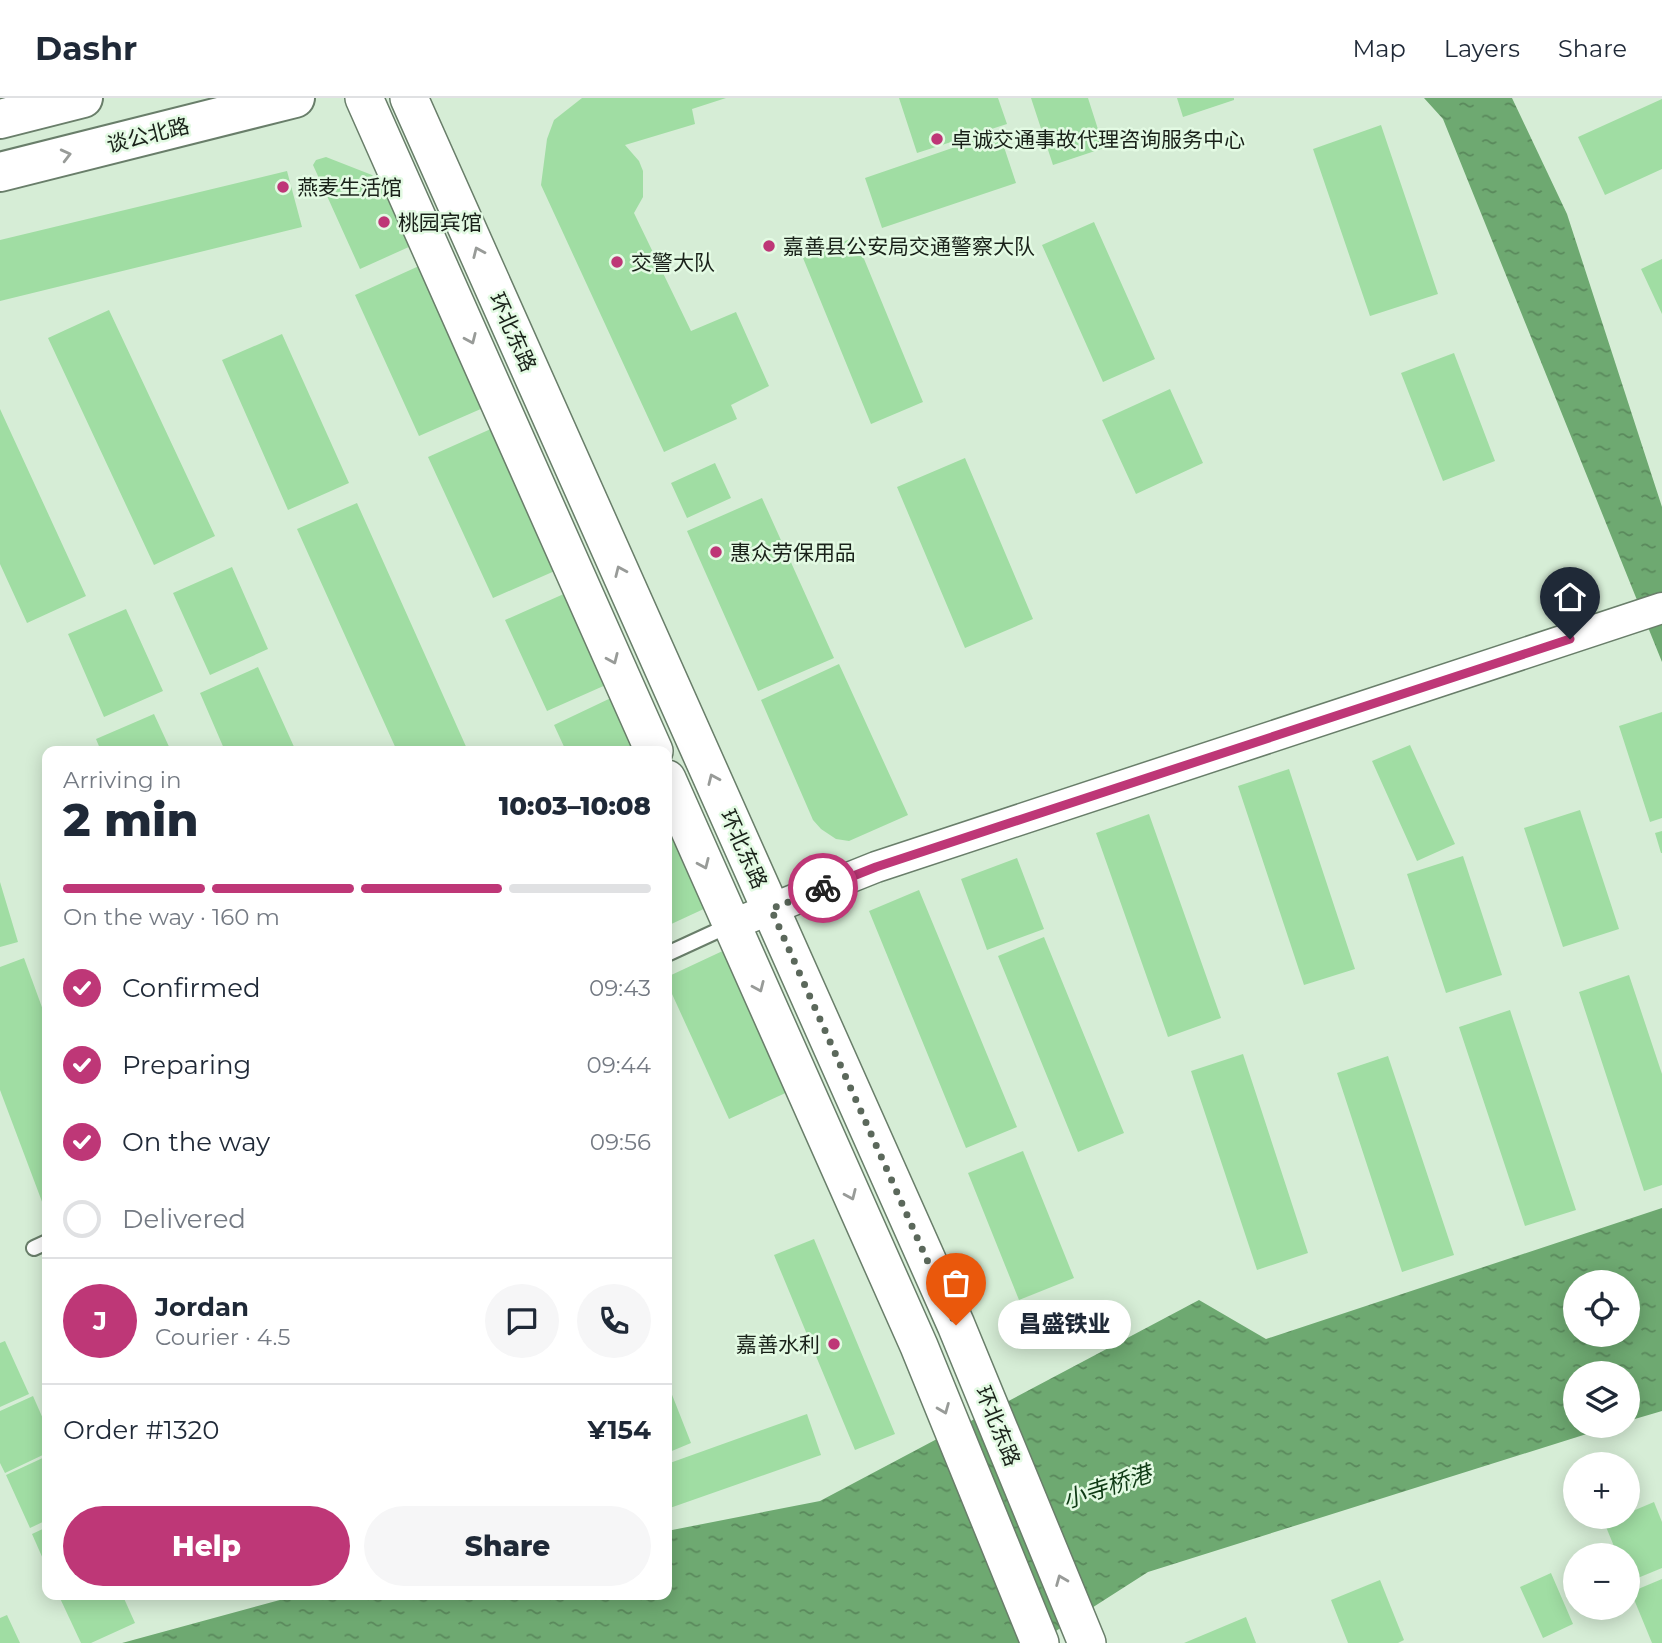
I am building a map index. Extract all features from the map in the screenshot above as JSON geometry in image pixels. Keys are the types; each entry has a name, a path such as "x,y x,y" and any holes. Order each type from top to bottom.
{"main road":[{"path":"0,119 83,98"},
{"name":"谈公北路","path":"0,172 295,98"}],"street":[{"name":"环北东路","path":"364,98 652,746"},
{"name":"环北东路","path":"409,98 956,1325 1087,1643"},
{"path":"731,925 876,867 1662,608"},
{"name":"环北东路","path":"672,790 919,1346 1040,1643"}],"lane":[{"path":"672,952 731,925"}],"water":[{"path":"1424,98 1512,98 1567,214 1662,507 1662,662 1443,119"},
{"name":"小寺桥港","path":"1662,1208 1662,1411 1640,1417 1640,1361 1563,1361 1563,1438 1574,1438 1148,1572 1037,1643 122,1643 280,1600 672,1600 672,1530 820,1501 1199,1300 1266,1339"}],"building":[{"name":"交警大队","path":"582,98 726,98 692,109 695,124 625,145 639,161 643,171 643,197 634,213 691,331 736,312 769,386 731,405 737,419 664,452 541,185 547,139 554,120"},
{"name":"卓诚交通事故代理咨询服务中心","path":"899,98 998,98 1007,124 917,153"},
{"path":"1031,98 1088,98 1104,148 1053,165"},
{"path":"1177,98 1234,98 1234,100 1183,117"},
{"path":"1662,99 1662,169 1605,195 1578,137"},
{"path":"1381,125 1438,294 1370,316 1313,149"},
{"path":"999,132 1016,183 882,228 865,178"},
{"path":"326,157 372,175 386,190 411,246 360,269 313,165 316,160"},
{"path":"287,171 302,227 0,301 0,240"},
{"path":"1094,222 1155,359 1103,382 1042,245"},
{"path":"855,237 923,402 871,424 803,258"},
{"path":"1662,259 1662,314 1641,269"},
{"path":"419,266 483,408 419,436 355,295"},
{"path":"109,310 215,536 154,565 48,338"},
{"path":"282,334 349,483 288,510 222,360"},
{"path":"1454,353 1495,461 1443,481 1401,373"},
{"path":"1170,389 1203,463 1136,494 1102,420"},
{"path":"0,409 86,596 27,623 0,564"},
{"path":"493,428 557,570 493,598 428,457"},
{"path":"965,458 1033,619 965,648 897,487"},
{"path":"715,463 731,498 687,518 671,483"},
{"path":"762,498 834,658 758,691 687,531"},
{"path":"357,503 466,746 395,746 297,529"},
{"path":"232,567 268,649 210,675 173,593"},
{"path":"566,593 608,684 547,711 505,620"},
{"path":"126,609 163,691 104,717 68,634"},
{"path":"839,664 908,815 849,841 836,839 813,820 761,700"},
{"path":"258,667 294,746 223,746 200,693"},
{"path":"613,697 636,746 564,746 554,725"},
{"path":"1662,712 1662,818 1650,822 1619,726"},
{"path":"154,714 169,746 99,746 96,739"},
{"path":"1410,745 1455,844 1417,861 1372,761"},
{"path":"1289,769 1355,969 1304,985 1238,786"},
{"path":"1580,810 1619,929 1563,947 1524,828"},
{"path":"1149,814 1221,1018 1168,1037 1096,833"},
{"path":"672,826 708,907 672,924"},
{"path":"1662,831 1662,853 1661,853 1655,833"},
{"path":"1463,856 1502,975 1446,993 1407,874"},
{"path":"1017,858 1044,929 987,950 961,879"},
{"path":"0,882 18,942 0,947"},
{"path":"919,890 1017,1127 966,1148 869,911"},
{"path":"1044,937 1124,1133 1078,1152 998,956"},
{"path":"729,948 792,1090 729,1119 672,994 672,975"},
{"path":"24,958 42,1007 42,1202 0,1090 0,967"},
{"path":"1629,975 1662,1074 1662,1185 1644,1191 1579,992"},
{"path":"1510,1010 1576,1210 1525,1226 1459,1027"},
{"path":"1243,1054 1308,1253 1257,1270 1191,1071"},
{"path":"1388,1056 1454,1255 1402,1272 1337,1073"},
{"path":"1023,1151 1074,1278 1019,1300 968,1173"},
{"name":"嘉善水利","path":"814,1239 895,1434 855,1450 774,1255"},
{"path":"5,1341 29,1394 0,1407 0,1343"},
{"path":"672,1395 691,1443 672,1451"},
{"path":"33,1396 42,1417 42,1455 5,1473 0,1463 0,1411"},
{"path":"807,1414 821,1455 672,1507 672,1462"},
{"path":"42,1458 42,1522 30,1528 6,1475"},
{"path":"1654,1502 1662,1522 1662,1568 1640,1577 1640,1543 1613,1543 1607,1529 1640,1529 1640,1508"},
{"path":"42,1529 42,1557 32,1534"},
{"path":"1551,1573 1563,1601 1563,1620 1571,1620 1573,1624 1543,1638 1520,1587"},
{"path":"1662,1579 1662,1643 1652,1643 1640,1614 1640,1588"},
{"path":"1380,1580 1404,1640 1398,1643 1348,1643 1331,1600"},
{"path":"61,1600 125,1600 135,1623 91,1643 81,1643"},
{"path":"7,1615 20,1643 0,1643 0,1618"},
{"path":"1246,1617 1256,1643 1184,1643"}],"way so far":[{"path":"823,888 771,909 956,1325"}],"place":[{"name":"卓诚交通事故代理咨询服务中心","path":"937,139"},
{"name":"燕麦生活馆","path":"283,187"},
{"name":"桃园宾馆","path":"384,222"},
{"name":"嘉善县公安局交通警察大队","path":"769,246"},
{"name":"交警大队","path":"617,262"},
{"name":"惠众劳保用品","path":"716,552"},
{"name":"昌盛铁业","path":"956,1325"},
{"name":"嘉善水利","path":"834,1344"}],"route":[{"path":"823,888 876,867 1570,639"}]}
